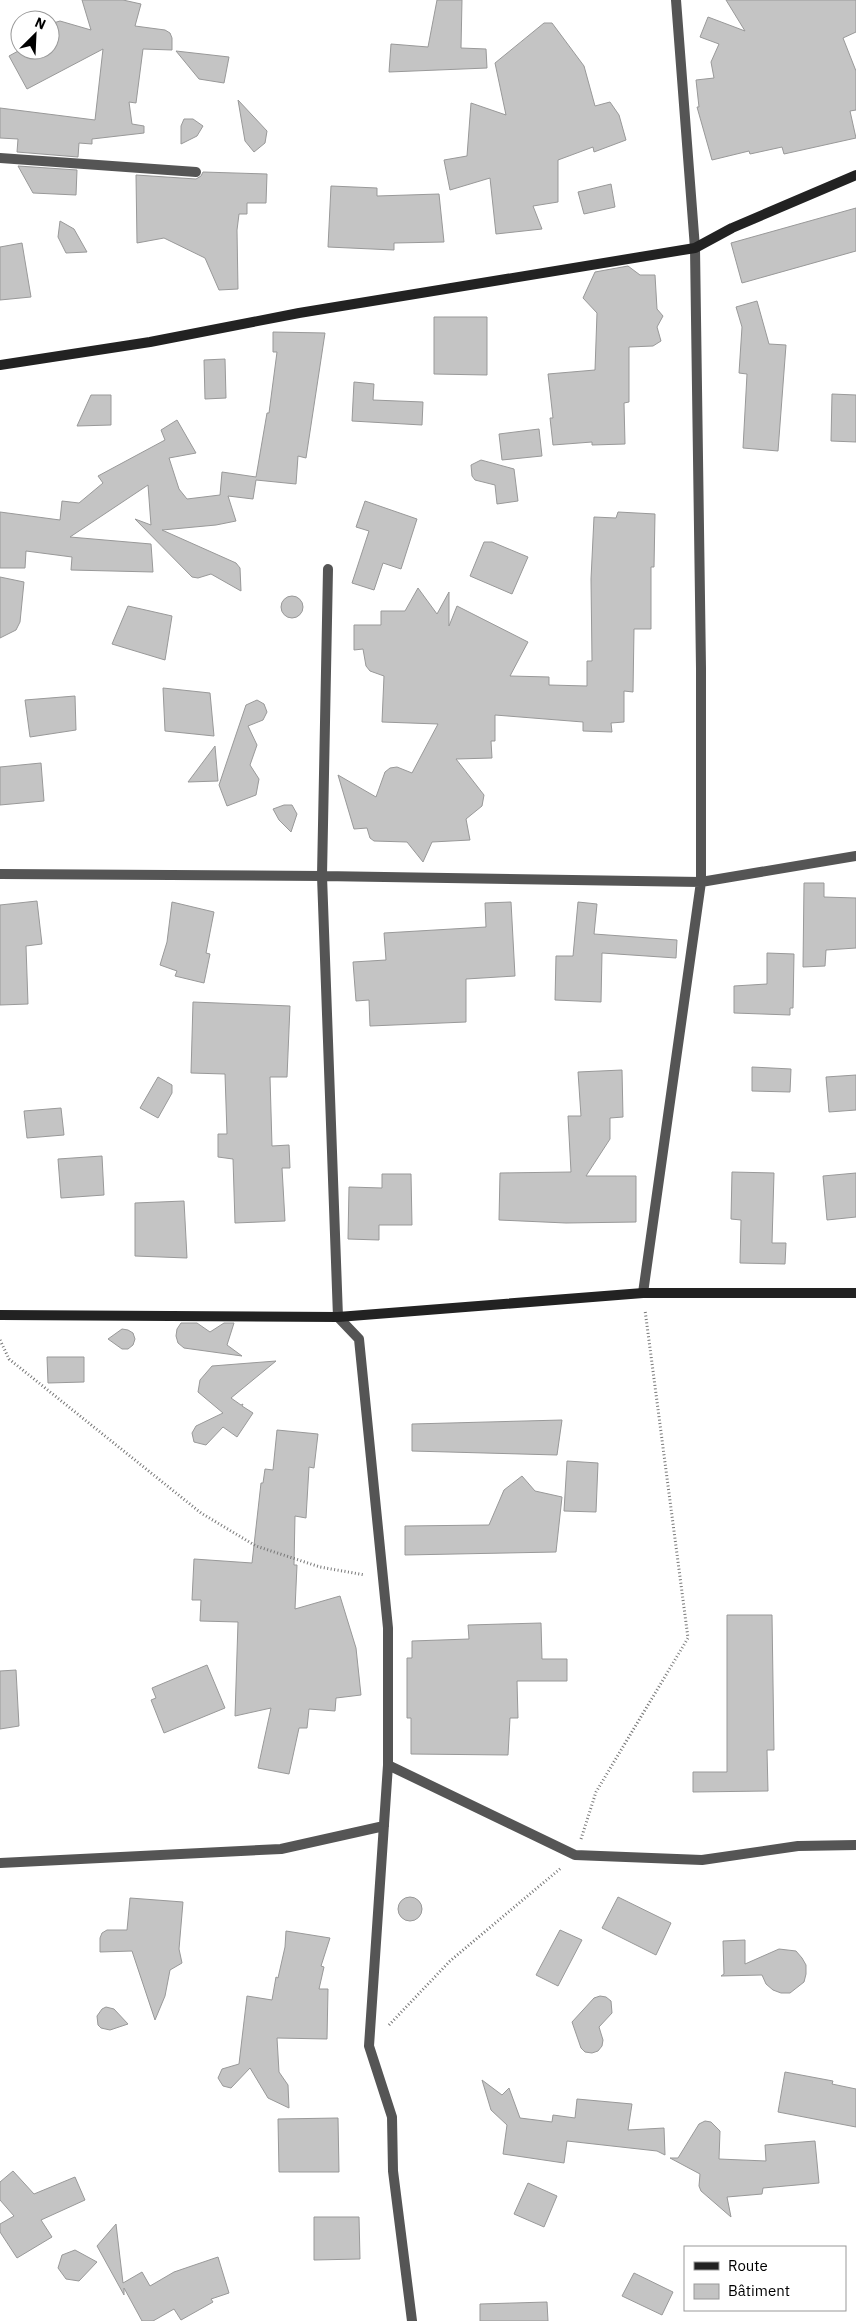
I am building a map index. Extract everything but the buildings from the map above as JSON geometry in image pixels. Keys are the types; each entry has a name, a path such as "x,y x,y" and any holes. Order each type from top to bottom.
{"main road":[{"path":"0,365 150,342 299,313 695,248 732,228 856,175"},
{"path":"0,1315 338,1317 643,1293 856,1293"}],"street":[{"path":"643,1293 701,882 701,668 695,248 676,0"},
{"path":"0,158 196,172"},
{"path":"328,569 322,876 338,1317 359,1340 388,1628 388,1766 369,2046 392,2117 393,2171 412,2321"},
{"path":"0,874 322,876 701,882 856,856"},
{"path":"388,1766 575,1856 702,1860 798,1846 856,1845"},
{"path":"0,1863 281,1850 384,1826"}],"path":[{"path":"369,2046 450,1961 575,1856 596,1792 688,1638 643,1293"},
{"path":"0,1340 9,1359 201,1513 256,1546 320,1567 383,1578"}]}
